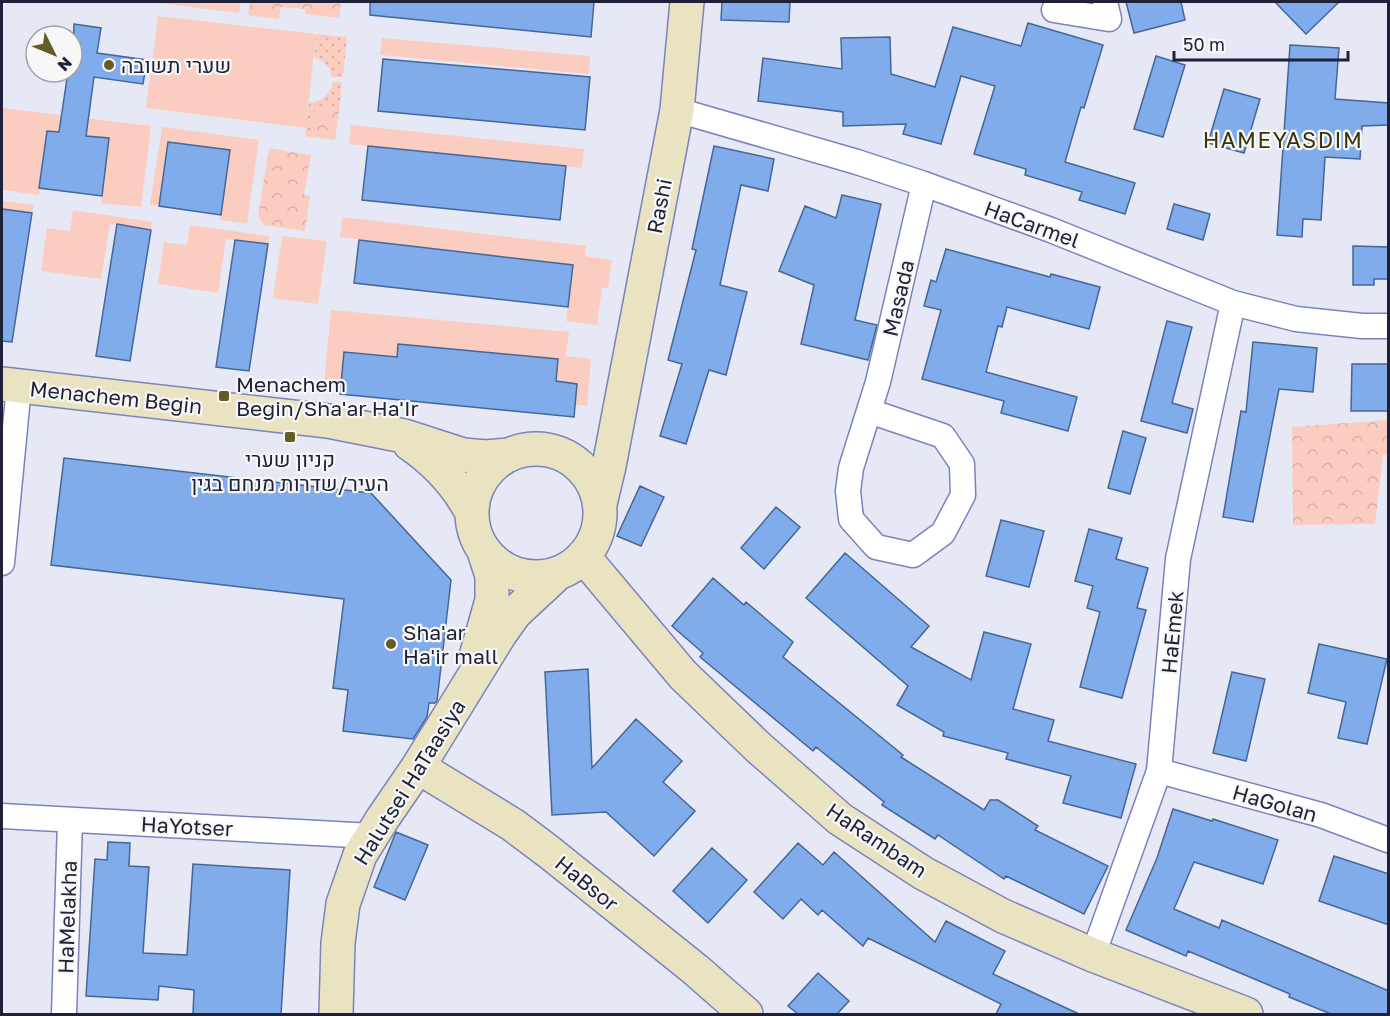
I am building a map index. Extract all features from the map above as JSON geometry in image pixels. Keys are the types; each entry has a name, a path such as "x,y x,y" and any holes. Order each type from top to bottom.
{"street":[{"name":"Rashi","path":"600,504 677,110 687,2"},
{"path":"1054,10 1109,19 1106,2"},
{"name":"HaCarmel","path":"677,110 858,162 924,184 1051,230 1233,303 1296,319 1362,326 1389,326"},
{"name":"Masada","path":"869,411 878,382 924,184"},
{"name":"HaEmek","path":"1093,955 1159,771 1178,559 1233,303"},
{"path":"2,563 10,385"},
{"name":"Menachem Begin","path":"10,385 328,421 404,436 463,455 486,457 508,455"},
{"name":"Rashi","path":"546,449 582,445 602,431 619,409"},
{"path":"869,411 943,436 962,464 963,495 943,533 913,555 876,547 850,519 848,491 851,468 869,411"},
{"name":"Menachem Begin","path":"372,428 392,435 422,453 453,483 472,513"},
{"path":"546,449 565,456 582,468 594,484 600,504 599,523 594,541 570,565 542,577 525,576 495,563 484,551 475,533 472,513 473,499 478,485 496,463 508,455 527,450 546,449"},
{"name":"Halutsei HaTaasiya","path":"465,692 492,600 492,576 484,551"},
{"name":"Halutsei HaTaasiya","path":"336,1014 338,943 343,904 360,855 515,613 570,565"},
{"name":"HaRambam","path":"570,565 759,748 840,819 933,878 1004,916 1093,955 1246,1014"},
{"name":"HaBsor","path":"418,766 513,825 549,852 747,1014"},
{"name":"HaGolan","path":"1159,771 1321,815 1389,840"},
{"name":"HaYotser","path":"2,816 372,836"},
{"name":"HaMelakha","path":"64,1014 70,820"}],"green space":[{"path":"158,2 241,2 239,13"},
{"path":"250,2 341,2 339,18 305,14 305,9 281,7 279,19 248,15"},
{"path":"158,16 316,34 306,128 146,108"},
{"path":"316,34 347,37 343,77 332,77 326,64 314,57"},
{"path":"382,38 590,56 589,74 380,55"},
{"path":"333,82 342,82 339,111 315,109 312,137 305,136 309,103 325,97"},
{"path":"2,108 151,126 141,207 101,203 109,138 47,131 39,195 2,190"},
{"path":"315,109 339,111 335,140 312,137"},
{"path":"351,125 584,149 582,168 349,144"},
{"path":"162,127 259,140 247,224 220,220 230,150 168,142 159,206 150,205"},
{"path":"269,148 311,155 304,195 310,196 305,231 264,225 258,216"},
{"path":"2,201 34,205 32,213 2,209"},
{"path":"73,210 152,222 151,230 110,224 101,279 41,271 47,228 70,231"},
{"path":"342,217 586,246 585,256 612,260 608,288 602,288 597,325 566,321 573,265 340,237"},
{"path":"190,225 269,236 268,244 226,239 218,293 158,284 164,242 187,245"},
{"path":"282,236 327,241 318,304 273,298"},
{"path":"331,310 569,332 566,356 591,359 587,406 575,405 577,384 556,381 558,359 398,344 397,357 344,352 340,394 323,392"},
{"path":"1388,420 1388,455 1383,455 1375,524 1293,525 1292,427"}],"building":[{"path":"370,2 594,2 591,37 370,15"},
{"path":"722,2 790,2 789,22 721,20"},
{"path":"1126,2 1181,2 1185,20 1134,33"},
{"path":"1275,2 1339,2 1306,34"},
{"path":"1028,23 1103,45 1065,162 1135,183 1125,214 1079,200 1082,192 1025,175 1026,169 974,154 995,86 961,76 941,144 903,134 906,124 843,126 843,112 758,101 763,58 842,69 841,38 890,37 891,74 935,87 953,27 1021,46"},
{"path":"84,25 101,28 97,53 147,60 143,84 94,77 86,136 109,138 102,196 39,188 47,131 59,132 66,84 84,84"},
{"path":"1290,45 1339,48 1335,99 1389,103 1389,125 1362,126 1360,159 1325,157 1321,220 1303,219 1302,237 1277,235"},
{"path":"1156,56 1185,65 1163,137 1134,129"},
{"path":"383,59 590,77 585,130 378,111"},
{"path":"1224,89 1260,99 1244,153 1208,143"},
{"path":"168,142 230,150 221,215 159,206"},
{"path":"368,146 566,166 560,220 362,200"},
{"path":"714,146 774,159 768,191 741,185 720,285 747,292 726,375 709,370 686,444 660,436 682,364 668,360 696,250 692,249"},
{"path":"842,195 881,204 855,320 877,325 868,360 801,344 814,285 779,271 805,206 836,218"},
{"path":"1174,204 1210,214 1203,240 1167,229"},
{"path":"2,209 32,213 12,342 2,341"},
{"path":"117,224 151,230 130,361 96,356"},
{"path":"235,240 268,244 249,371 216,367"},
{"path":"359,240 573,265 568,307 354,283"},
{"path":"1353,246 1389,247 1389,279 1374,279 1374,285 1353,285"},
{"path":"946,249 1050,277 1051,274 1100,287 1089,329 1007,307 1002,327 998,326 986,372 1077,397 1068,431 1001,413 1004,401 922,379 941,310 924,306 931,280 936,282"},
{"path":"1167,321 1192,327 1172,403 1193,409 1187,433 1141,421"},
{"path":"1253,342 1317,348 1313,392 1279,389 1253,522 1223,517 1241,411 1246,412"},
{"path":"398,344 558,359 556,381 577,384 574,417 340,394 344,352 397,357"},
{"path":"1352,364 1389,364 1389,411 1351,411"},
{"path":"1123,431 1146,438 1130,494 1108,488"},
{"name":"Sha'ar Ha'ir mall","path":"64,458 371,493 451,580 437,701 429,703 427,717 413,739 343,731 348,690 333,688 344,599 51,565"},
{"path":"640,486 664,497 641,546 617,536"},
{"path":"776,507 800,527 764,569 741,548"},
{"path":"1001,520 1044,531 1029,587 986,576"},
{"path":"1089,529 1122,538 1116,559 1148,568 1137,608 1146,610 1122,698 1080,687 1100,612 1087,608 1093,586 1075,581"},
{"path":"845,553 929,626 911,647 971,680 984,632 1031,644 1013,709 1054,720 1048,741 1136,764 1121,818 1063,803 1071,776 1006,759 1008,753 943,736 944,732 897,705 908,686 806,598"},
{"path":"713,578 744,605 746,602 793,642 783,657 903,755 901,757 984,810 990,800 998,800 1038,826 1035,830 1108,866 1084,914 1006,876 1004,879 938,835 935,839 882,805 884,802 816,747 813,751 700,657 703,653 672,626"},
{"path":"1319,644 1387,659 1367,744 1338,738 1346,702 1308,693"},
{"path":"588,669 592,768 636,719 682,761 663,782 695,811 654,856 606,812 552,815 545,672"},
{"path":"1232,672 1265,679 1246,761 1213,753"},
{"path":"1173,809 1278,840 1263,884 1194,862 1174,909 1219,928 1222,920 1389,991 1389,1014 1331,1014 1188,951 1186,956 1126,930 1157,858"},
{"path":"396,832 428,845 405,900 374,887"},
{"path":"108,842 130,843 129,866 149,867 143,953 187,955 193,864 290,870 281,1014 193,1014 194,990 159,986 158,1000 86,996 95,859 107,860"},
{"path":"798,843 823,865 834,852 935,942 946,921 1005,951 993,974 1079,1014 996,1014 1001,1004 868,938 863,946 822,910 818,915 801,899 783,919 754,892"},
{"path":"712,848 747,880 708,923 673,891"},
{"path":"1334,856 1389,874 1389,925 1319,901"},
{"path":"818,973 849,1001 837,1014 798,1014 788,1006"}],"place":[{"name":"שערי תשובה","path":"109,65"},
{"name":"Menachem Begin/Sha'ar Ha'Ir","path":"224,396"},
{"name":"קניון שערי העיר/שדרות מנחם בגין","path":"290,437"},
{"name":"Sha'ar Ha'ir mall","path":"391,644"}],"district":[{"name":"HAMEYASDIM","path":"1283,139"}]}
